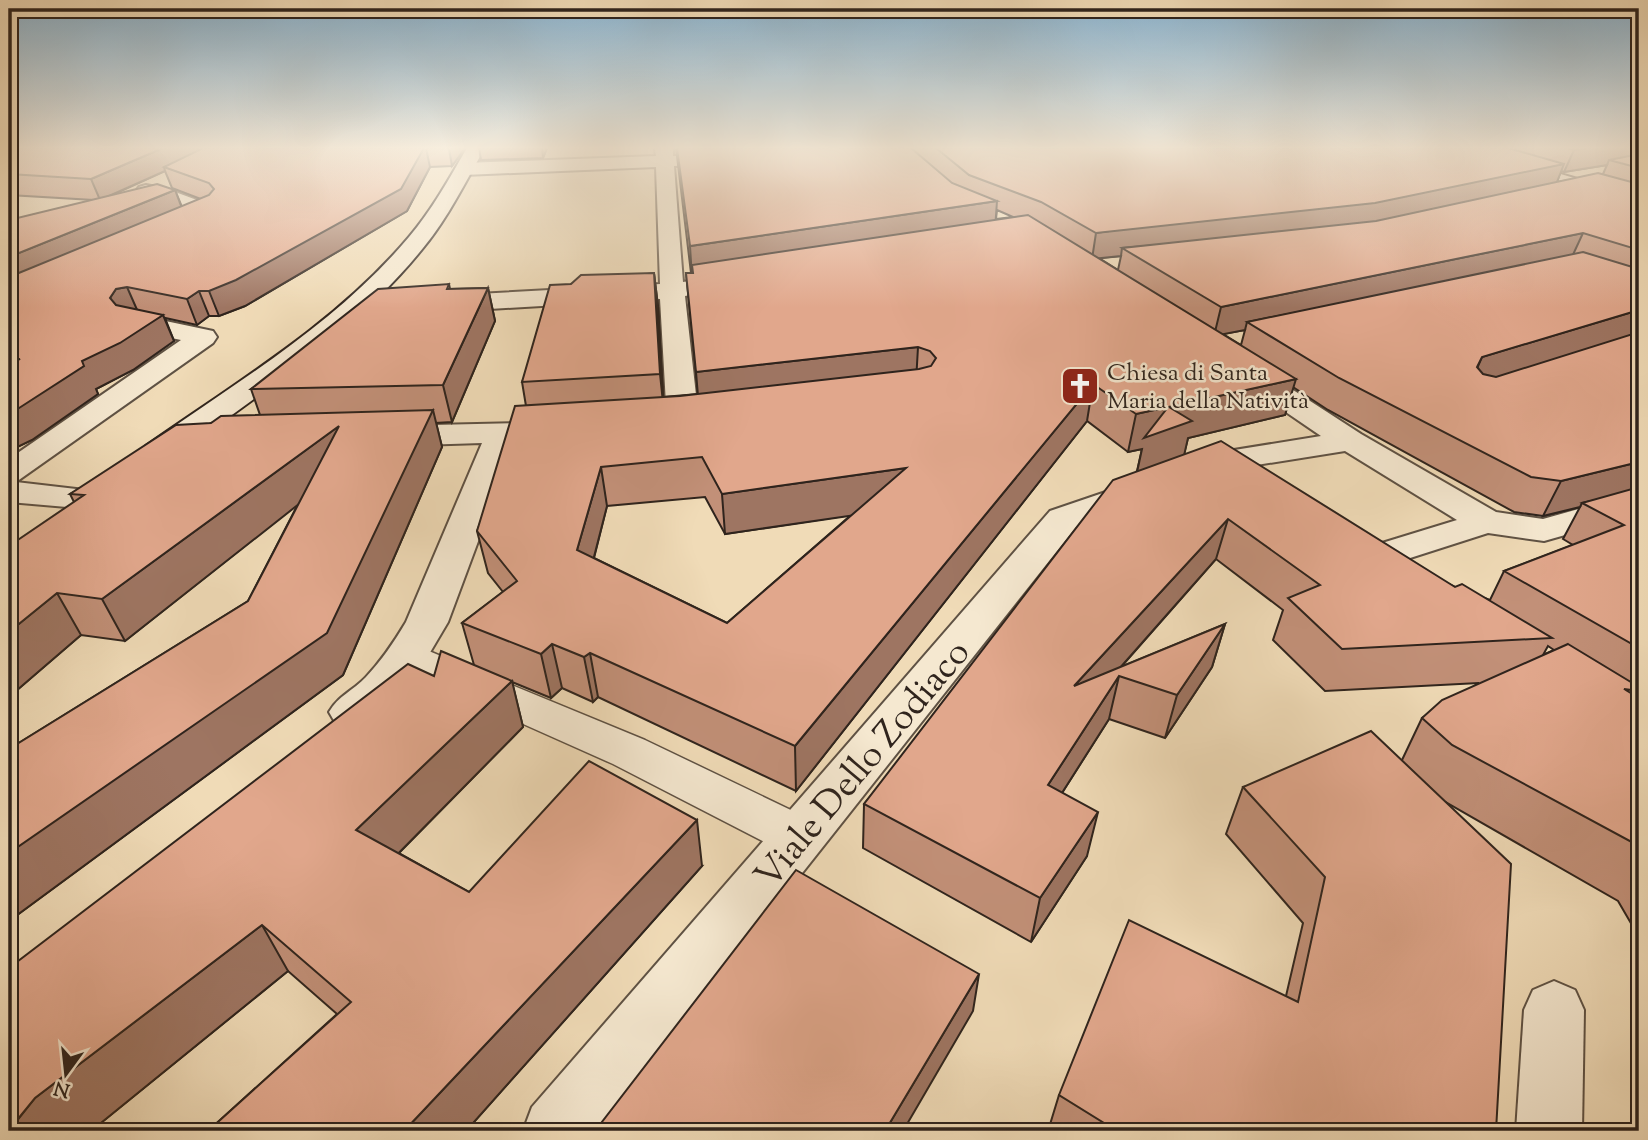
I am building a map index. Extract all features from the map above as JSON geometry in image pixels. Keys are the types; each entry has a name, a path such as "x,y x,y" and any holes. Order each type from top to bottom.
{"street":[{"path":"159,233 209,211 182,201"},
{"path":"55,522 177,441 327,330 351,309 421,236 445,201"},
{"path":"667,201 683,421"},
{"path":"413,306 672,291 754,278"},
{"path":"351,309 386,307"},
{"path":"9,474 204,337 137,323"},
{"path":"1222,356 1350,441 1486,522"},
{"path":"353,437 558,430"},
{"path":"315,740 380,690 407,656 427,622 502,433"},
{"path":"177,441 230,439"},
{"name":"Viale Dello Zodiaco","path":"556,1131 1063,519 1215,462 1350,441"},
{"path":"1215,462 1259,490"},
{"path":"9,492 112,484"},
{"path":"1416,588 1358,552 1486,522 1544,530 1639,503"},
{"path":"407,656 629,752 800,837"},
{"path":"1549,1131 1554,1010"}],"building":[{"path":"86,201 147,201 9,257 9,220"},
{"path":"194,201 379,201 236,280 209,291 199,291 187,299 127,287 116,289 110,298 116,305 163,315 120,343 82,361 84,366 9,414 9,366 20,359 9,361 9,277"},
{"path":"684,201 996,201 690,246"},
{"path":"1039,201 1384,201 1096,233"},
{"path":"1468,201 1639,201 1639,250 1583,233 1221,307 1122,248 1376,221"},
{"path":"1028,215 1296,379 1169,407 1192,421 1144,438 1168,407 1136,414 1093,384 795,746 590,653 584,657 552,644 541,654 462,623 517,581 477,531 515,406 680,396 919,369 931,366 936,358 930,351 918,347 696,372 686,273 693,273 692,265","holes":["702,457 722,494 906,468 727,623 577,550 601,467"]},
{"path":"1583,252 1639,269 1639,310 1482,357 1477,367 1483,374 1496,377 1639,332 1639,462 1561,481 1531,477 1339,378 1247,322"},
{"path":"654,273 660,374 522,382 550,285 571,284 581,275"},
{"path":"449,284 447,289 488,288 443,385 251,389 378,289"},
{"path":"433,410 327,633 9,853 9,749 248,601 339,426 102,599 57,593 9,632 9,546 84,495 70,494 176,425 211,423 221,416"},
{"path":"1221,441 1455,587 1462,584 1552,638 1342,649 1288,598 1320,585 1228,519 1074,686 1225,624 1177,695 1119,676 1048,785 1098,812 1040,898 864,804 1113,480"},
{"path":"1639,487 1639,648 1504,571 1624,525 1582,503"},
{"path":"1568,644 1639,687 1639,691 1624,689 1639,698 1639,846 1452,745 1422,718 1442,700"},
{"path":"441,651 512,681 356,830 469,892 589,761 697,820 404,1131 208,1131 351,1002 262,925 35,1098 9,1130 9,968 408,664 434,676"},
{"path":"1371,731 1511,864 1496,1131 1117,1131 1059,1095 1129,920 1298,1002 1325,877 1243,787"},
{"path":"796,870 979,974 885,1131 595,1131"}],"place":[{"name":"Chiesa di Santa Maria della Natività","path":"1080,386"}]}
